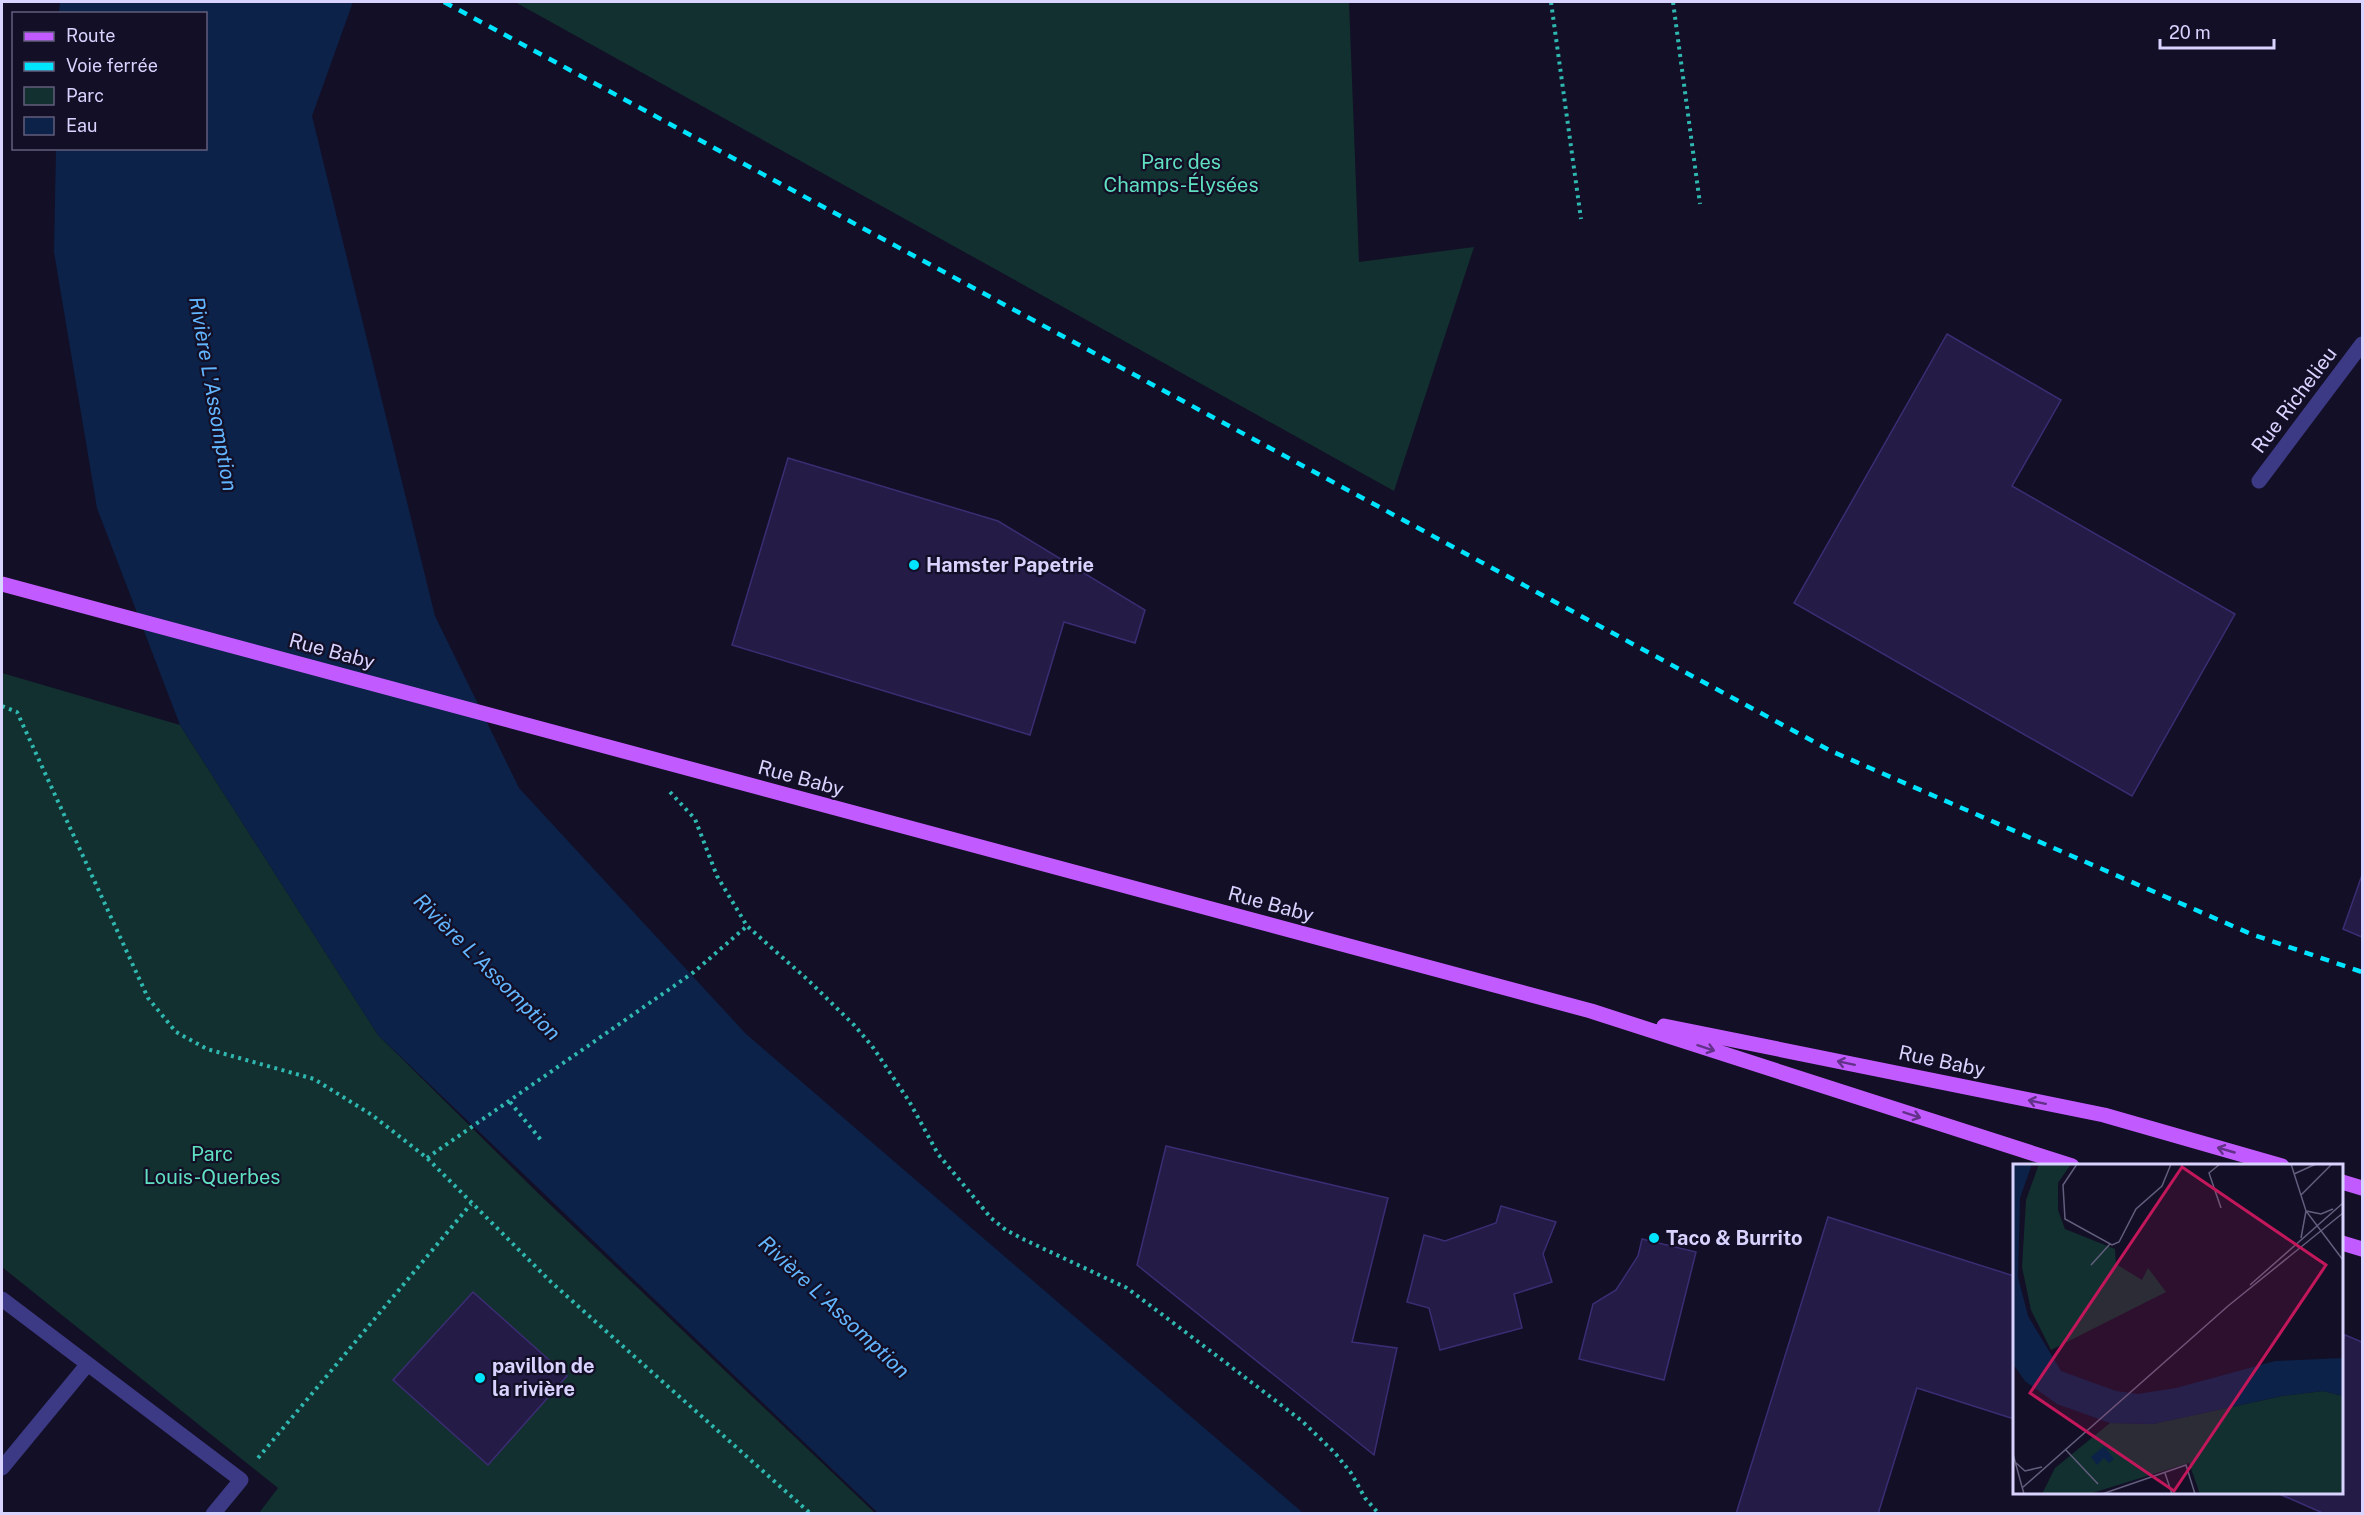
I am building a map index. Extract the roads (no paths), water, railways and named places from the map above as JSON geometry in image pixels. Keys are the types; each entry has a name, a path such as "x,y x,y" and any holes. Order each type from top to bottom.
{"main road":[{"name":"Rue Baby","path":"2,584 1591,1011 2066,1164"},
{"name":"Rue Baby","path":"1591,1011 2104,1115 2275,1164"},
{"path":"2343,1182 2362,1188"},
{"path":"2343,1243 2362,1250"}],"street":[{"name":"Rue Richelieu","path":"2259,481 2362,344"},
{"path":"2,1299 241,1480 213,1514"},
{"path":"2,1468 87,1365"}],"water":[{"name":"Rivière L'Assomption","path":"60,2 353,2 312,116 435,616 519,788 746,1034 1303,1513 878,1513 378,1035 180,725 97,508 54,252 56,150 207,150 207,12 59,12"}],"railway":[{"path":"444,2 1831,751 2251,934 2362,972"}],"place":[{"name":"Hamster Papetrie","path":"914,565"},
{"name":"Taco & Burrito","path":"1654,1238"},
{"name":"pavillon de la rivière","path":"480,1378"}],"park label":[{"name":"Parc des Champs-Élysées","path":"1181,174"},
{"name":"Parc Louis-Querbes","path":"212,1166"}]}
